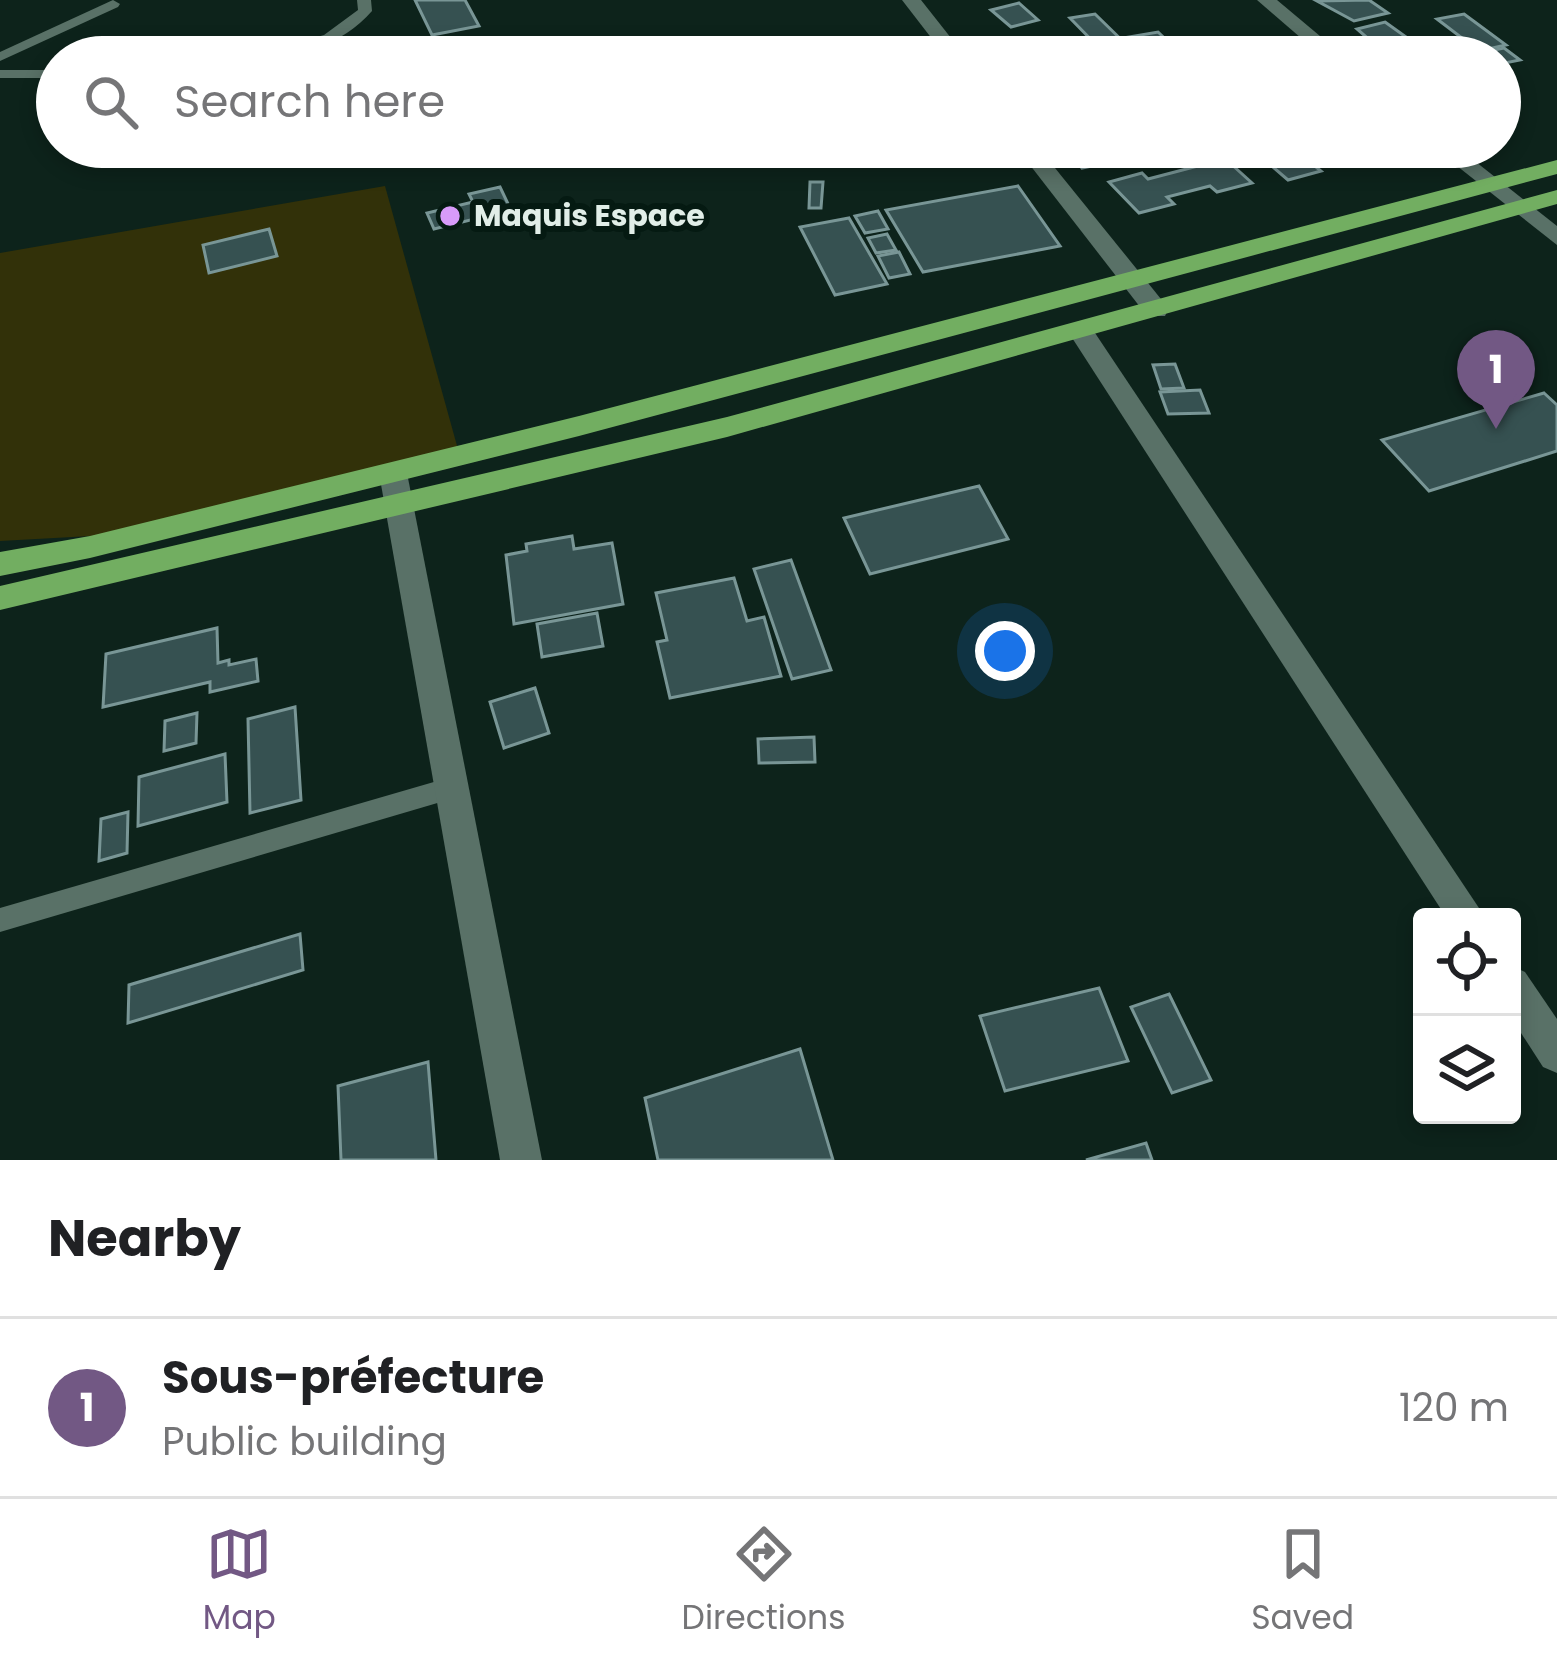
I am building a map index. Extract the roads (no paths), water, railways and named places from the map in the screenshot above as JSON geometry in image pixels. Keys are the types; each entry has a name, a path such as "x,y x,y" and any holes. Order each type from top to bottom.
{"main road":[{"path":"0,598 1557,167"},
{"path":"0,564 727,427 1557,197"}],"street":[{"path":"911,0 939,36"},
{"path":"1266,0 1310,36"},
{"path":"1044,168 1156,310"},
{"path":"1469,168 1557,238"},
{"path":"1080,331 1461,908"},
{"path":"397,489 521,1160"},
{"path":"1521,999 1557,1053"}],"lane":[{"path":"335,36 351,28 365,11 364,0"},
{"path":"45,36 113,4"},
{"path":"0,57 36,40"},
{"path":"0,74 36,74"},
{"path":"0,920 451,788"}],"place":[{"name":"Maquis Espace","path":"450,216"},
{"name":"Sous-préfecture","path":"1496,429"}]}
